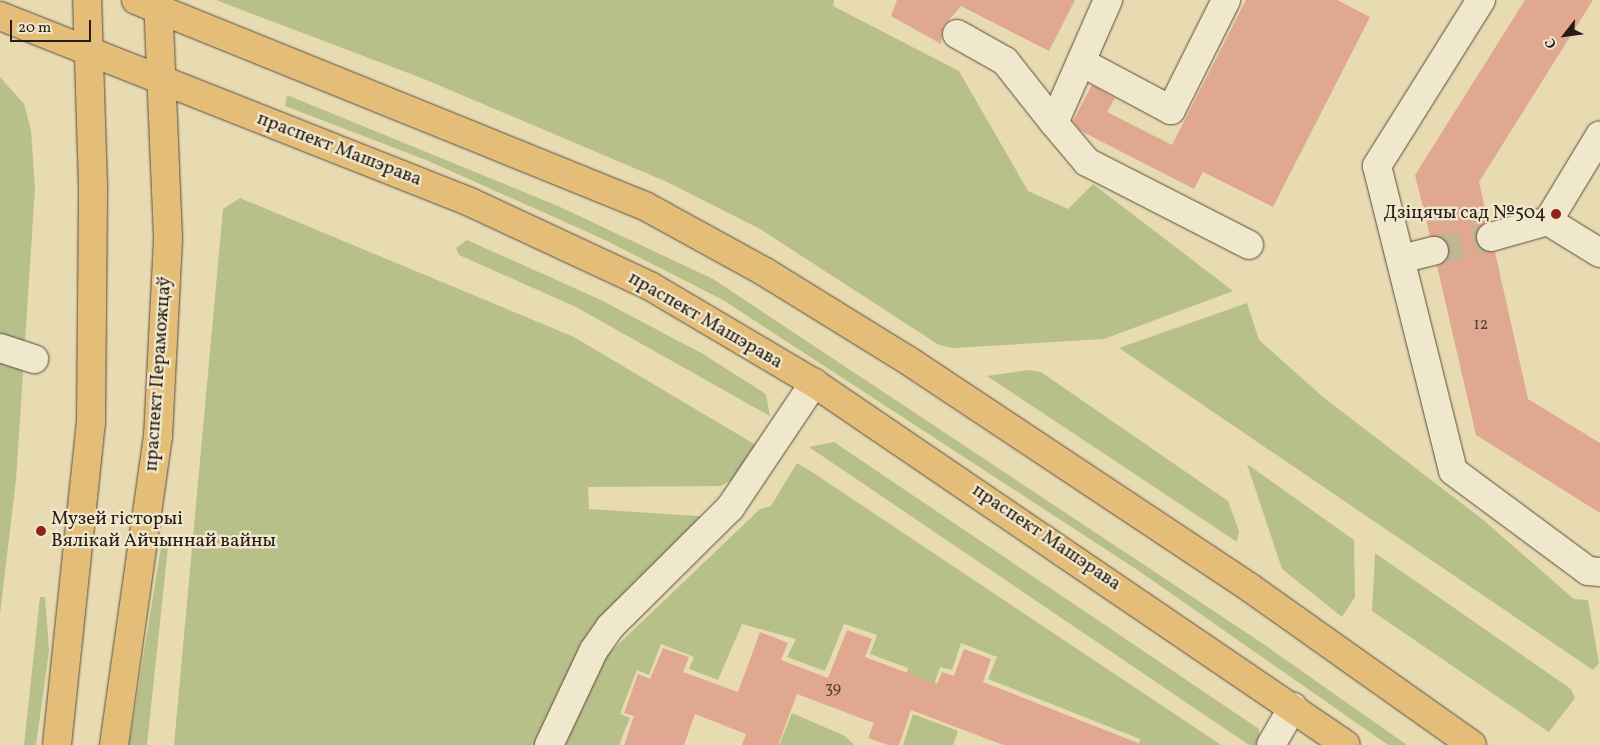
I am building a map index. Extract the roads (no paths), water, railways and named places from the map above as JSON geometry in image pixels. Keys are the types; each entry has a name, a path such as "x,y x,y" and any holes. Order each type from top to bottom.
{"main road":[{"path":"57,745 91,423 93,186 87,0"},
{"path":"151,3 645,206 765,272 908,361 1240,582 1472,745"},
{"name":"праспект Пераможцаў","path":"114,745 158,437 168,238 160,76 151,3"},
{"name":"праспект Машэрава","path":"0,16 160,76 470,202 632,278 814,383 1293,707 1346,745"}],"street":[{"path":"1054,123 1108,0"},
{"path":"1081,62 1171,110 1226,0"},
{"path":"1480,0 1377,166 1453,471 1588,571 1600,572"},
{"path":"957,34 1005,61 1087,162 1249,245"},
{"path":"1491,237 1548,221 1600,135"},
{"path":"1548,221 1600,253"},
{"path":"1401,259 1434,251"},
{"path":"0,348 34,359"},
{"path":"549,745 594,650 610,627 730,508 814,383"},
{"path":"1270,745 1293,707"}],"tunnel":[{"path":"1434,251 1491,237"}],"place":[{"name":"Дзіцячы сад №504","path":"1556,214"},
{"name":"Музей гісторыі Вялікай Айчыннай вайны","path":"41,531"}]}
